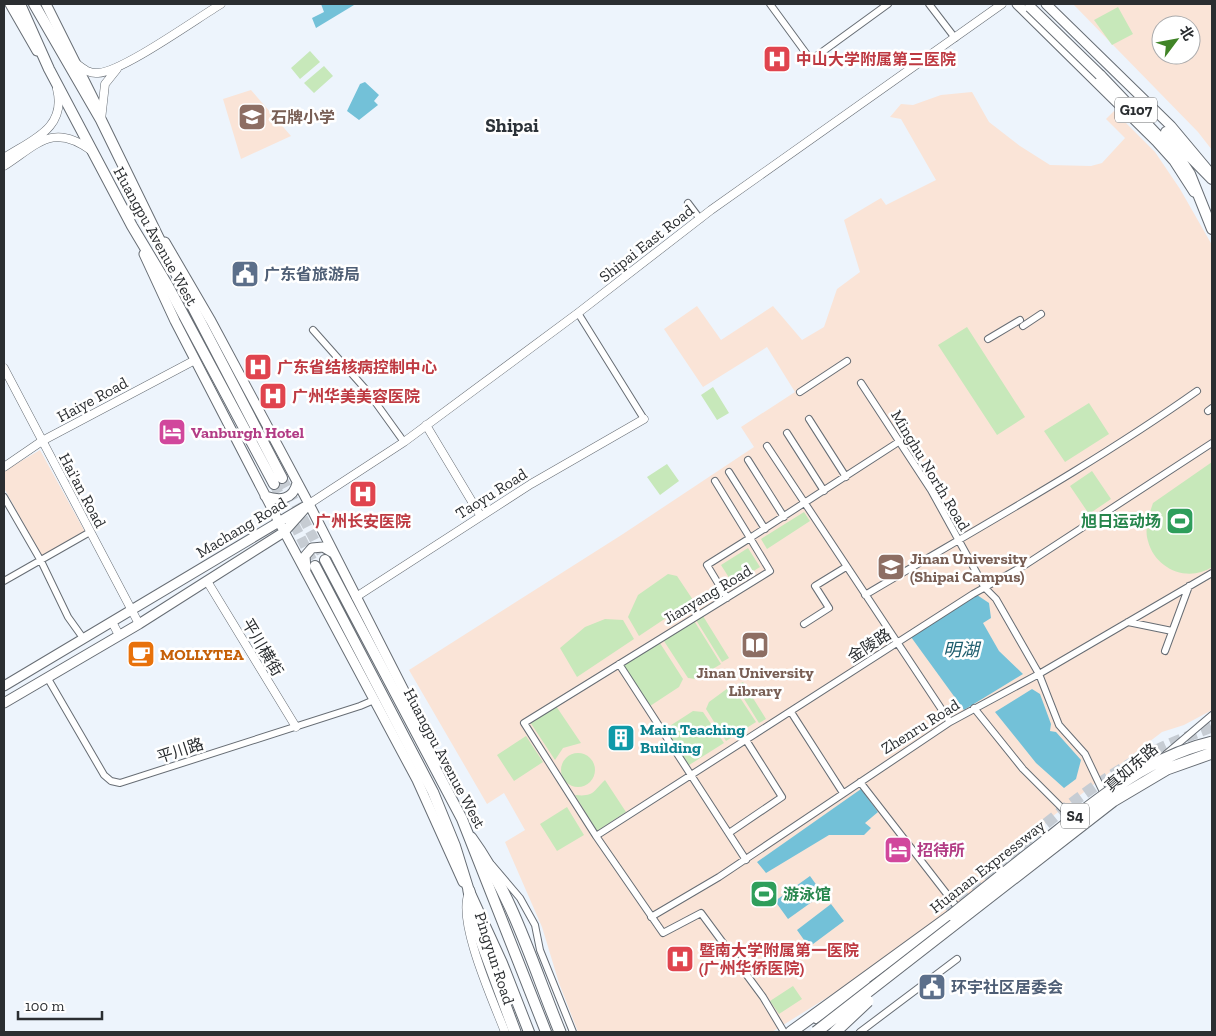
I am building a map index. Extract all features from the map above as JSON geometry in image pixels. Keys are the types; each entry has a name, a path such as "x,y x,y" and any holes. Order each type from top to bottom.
{"highway":[{"name":"Huanan Expressway","path":"787,1032 816,1014 900,954 1094,801 1157,762 1185,750 1212,742"},
{"name":"Huanan Expressway","path":"816,1032 1127,792 1167,768 1210,754"},
{"path":"471,838 483,855 515,918 560,1032"},
{"path":"469,891 478,932 515,1032"},
{"path":"835,1032 893,979 941,940 966,915"}],"main road":[{"name":"Huangpu Avenue West","path":"10,4 49,69 132,226 278,481 189,301 77,64 46,4"},
{"path":"20,4 49,69"},
{"path":"34,4 102,120"},
{"path":"1017,4 1166,151 1197,196"},
{"path":"1046,4 1172,126 1199,158 1212,178"},
{"name":"G107","path":"1031,5 1212,178"},
{"path":"1044,31 1047,21 1058,16"},
{"name":"G107","path":"1102,73 1177,154 1190,174 1197,196 1212,229"},
{"path":"150,218 207,315 335,555 422,726 442,779"},
{"path":"132,226 195,360 284,532 424,793 456,870 469,891"},
{"path":"266,496 280,500 284,499 293,493 297,483"},
{"name":"Machang Road","path":"4,686 278,520 308,504"},
{"name":"Machang Road","path":"4,702 138,624 284,532 308,504"},
{"path":"306,573 306,556 312,548 323,547 335,555"},
{"name":"Huangpu Avenue West","path":"324,560 442,779 471,838 546,1032"},
{"name":"Huangpu Avenue West","path":"315,566 433,792 455,846 469,891 502,963 529,1032"}],"street":[{"path":"77,64 86,71 97,74 118,68 221,4"},
{"path":"770,4 810,60 888,4"},
{"path":"929,4 955,38"},
{"name":"Shipai East Road","path":"308,504 404,442 578,313 700,219 1002,4"},
{"path":"102,120 105,84 118,68"},
{"path":"4,158 50,127 57,117 60,104 49,69"},
{"path":"4,166 42,141 56,136 70,138 93,152"},
{"path":"688,203 700,219"},
{"path":"578,313 644,419"},
{"path":"988,339 1041,314"},
{"path":"313,330 368,392 404,442"},
{"name":"Haiye Road","path":"4,467 42,441 195,360"},
{"path":"800,392 847,361"},
{"name":"Hai'an Road","path":"4,368 138,624"},
{"name":"Minghu North Road","path":"861,383 930,490 985,588 996,599 1039,674 1059,725 1085,754 1109,804"},
{"path":"865,595 1080,467 1197,391"},
{"name":"Taoyu Road","path":"356,597 480,515 644,419"},
{"path":"809,419 846,477"},
{"path":"426,425 480,515"},
{"path":"787,433 824,491"},
{"name":"Jianyang Road","path":"596,836 524,723 770,571 750,538 900,442"},
{"name":"金陵路","path":"596,836 985,588 1025,565 1212,443"},
{"path":"768,446 950,722"},
{"path":"748,460 784,517"},
{"path":"729,472 765,529"},
{"path":"715,481 750,538 707,565 727,598"},
{"path":"4,497 41,561 68,617 83,638"},
{"path":"4,581 90,532"},
{"path":"804,624 829,608 815,586 846,567"},
{"name":"Zhenru Road","path":"651,917 746,860 950,722 1039,674 1212,573"},
{"name":"平川横街","path":"207,581 296,727"},
{"path":"1165,651 1189,586"},
{"path":"112,622 119,635"},
{"path":"1128,622 1172,631"},
{"path":"619,664 746,860"},
{"name":"平川路","path":"47,678 104,775 111,781 130,781 374,700"},
{"path":"974,708 1023,769 1080,826"},
{"path":"791,712 843,793"},
{"name":"真如东路","path":"799,1032 934,940 1109,804 1212,715"},
{"path":"729,832 782,797 746,740"},
{"path":"860,782 966,915"},
{"path":"596,836 663,933 700,913 763,996 787,1032"},
{"path":"483,855 506,879 535,925 541,954 573,1032"},
{"name":"Pingyun Road","path":"469,891 465,902 467,923 476,955 505,1032"},
{"path":"515,918 522,910 529,914"},
{"path":"860,1032 957,959"}],"shaded area":[{"path":"1073,4 1212,4 1212,150 1198,132"},
{"name":"石牌小学","path":"251,90 291,136 241,159 223,99"},
{"name":"Jinan University (Shipai Campus)","path":"972,92 989,122 1020,146 1050,165 1091,166 1102,163 1125,138 1106,119 1114,111 1155,152 1180,189 1212,245 1212,710 1184,725 1162,732 1053,816 945,918 852,982 772,1032 578,1032 559,983 542,927 505,842 525,830 504,793 487,804 409,670 623,534 754,447 741,427 795,392 767,347 703,387 664,329 697,306 721,340 773,306 802,340 824,327 837,289 860,272 844,220 881,198 886,205 936,180 901,119 890,117 901,104 913,105 941,95"},
{"path":"40,450 85,532 42,557 4,488 4,471"}],"green space":[{"path":"1118,7 1133,34 1112,45 1094,20"},
{"path":"310,51 320,62 300,79 291,68"},
{"path":"324,66 333,76 314,93 304,83"},
{"path":"967,327 1025,417 997,435 938,345"},
{"path":"713,387 729,413 717,420 701,395"},
{"path":"1089,403 1109,434 1065,462 1044,431"},
{"name":"旭日运动场","path":"1212,462 1212,567 1203,572 1183,573 1165,566 1152,551 1147,536 1149,517 1153,503"},
{"path":"667,464 679,481 660,495 647,477"},
{"path":"1092,471 1111,499 1089,514 1070,486"},
{"path":"804,512 810,521 767,549 761,539"},
{"path":"748,548 760,567 733,584 721,565"},
{"path":"668,574 677,576 693,600 639,636 628,617 638,595"},
{"path":"703,616 729,658 722,662 696,620"},
{"path":"605,619 623,620 634,639 577,677 560,648 585,627"},
{"path":"693,619 721,664 696,679 688,678 662,638"},
{"path":"658,640 683,679 679,687 647,708 619,664"},
{"path":"743,682 766,719 759,723 736,686"},
{"path":"728,688 731,693 735,690 756,722 726,741 706,709 709,702"},
{"path":"556,706 581,743 563,748 555,760 530,722"},
{"path":"693,711 703,712 724,743 686,767 662,731"},
{"path":"526,736 543,762 514,781 497,755"},
{"path":"578,753 585,754 590,758 594,763 594,777 590,782 585,786 578,787 571,786 566,782 562,777 561,770 562,763 566,758 571,754"},
{"path":"605,780 626,812 597,831 575,795 590,794"},
{"path":"567,807 584,835 557,851 540,824"},
{"name":"游泳馆","path":"768,881 778,895 761,907 751,893"},
{"path":"793,986 802,999 779,1014 770,1001"}],"water":[{"path":"321,4 354,5 316,28 312,18 324,12"},
{"path":"365,82 379,95 374,101 378,105 359,120 347,111 360,84"},
{"name":"明湖","path":"977,595 989,603 991,618 983,623 999,651 1023,674 964,710 911,637"},
{"path":"1032,689 1040,694 1051,724 1050,731 1056,732 1081,760 1076,779 1064,788 1036,763 995,712"},
{"path":"861,789 878,812 865,823 871,828 864,835 829,835 766,873 757,862"},
{"path":"810,876 823,894 788,919 775,901"},
{"path":"831,904 844,921 809,947 797,930"}],"tunnel":[{"path":"282,478 325,560"},
{"path":"274,484 315,566"},
{"path":"948,912 1037,831 1085,793 1144,756 1212,727"}],"place":[{"name":"中山大学附属第三医院","path":"777,59"},
{"name":"石牌小学","path":"252,117"},
{"name":"广东省旅游局","path":"245,274"},
{"name":"广东省结核病控制中心","path":"258,367"},
{"name":"广州华美美容医院","path":"273,396"},
{"name":"Vanburgh Hotel","path":"172,432"},
{"name":"广州长安医院","path":"363,494"},
{"name":"旭日运动场","path":"1180,521"},
{"name":"Jinan University (Shipai Campus)","path":"891,567"},
{"name":"Jinan University Library","path":"755,645"},
{"name":"MOLLYTEA","path":"141,654"},
{"name":"Main Teaching Building","path":"621,738"},
{"name":"招待所","path":"898,850"},
{"name":"游泳馆","path":"764,894"},
{"name":"暨南大学附属第一医院 (广州华侨医院)","path":"680,959"},
{"name":"环宇社区居委会","path":"932,987"}],"district":[{"name":"Shipai","path":"512,125"}]}
